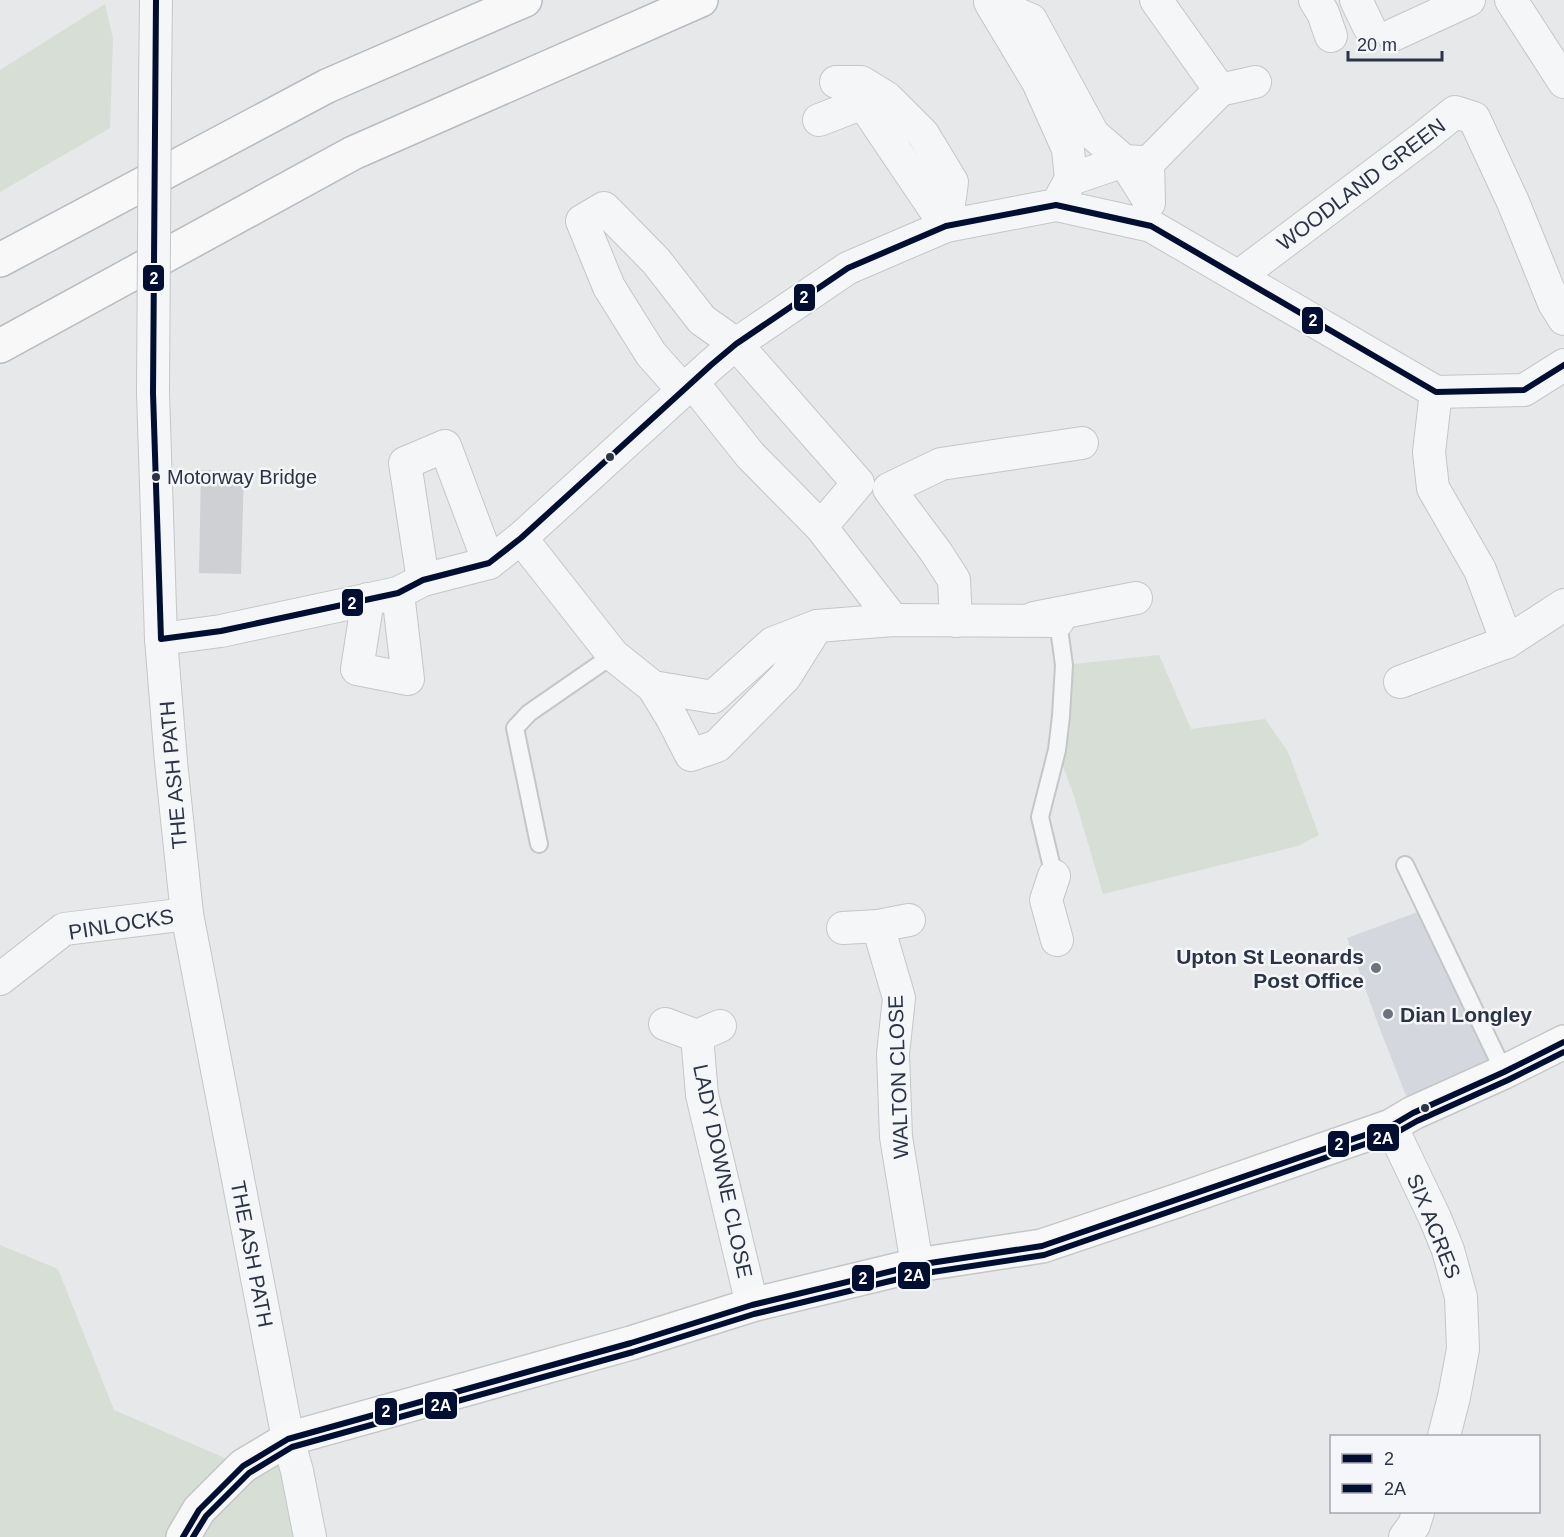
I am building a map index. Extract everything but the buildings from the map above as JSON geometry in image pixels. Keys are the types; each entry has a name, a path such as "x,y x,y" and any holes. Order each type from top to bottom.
{"main road":[{"path":"0,260 327,86 525,0"},
{"path":"0,346 354,153 701,0"},
{"path":"183,1537 199,1510 243,1466 288,1439 632,1343 752,1305 917,1265 1042,1246 1391,1126 1413,1113 1564,1042"}],"street":[{"name":"THE ASH PATH","path":"156,0 153,393 161,639 171,762 187,914 288,1439 310,1537"},
{"path":"1156,0 1220,90"},
{"path":"1314,0 1323,13 1331,36"},
{"path":"1373,21 1469,0"},
{"path":"1511,0 1564,82"},
{"path":"1056,205 1071,179 1068,149 1038,82 990,3 1031,20 1094,134 1136,162 1150,213"},
{"path":"836,82 861,82 870,87 887,98 923,134 952,182 946,226"},
{"path":"1071,179 1136,162 1220,90 1255,82"},
{"path":"819,120 863,103 946,226"},
{"name":"WOODLAND GREEN","path":"1247,270 1455,112 1474,118 1513,202 1554,303 1564,319"},
{"path":"161,639 221,631 368,599 489,563 521,538 736,344 848,268 946,226 1056,205 1150,213 1436,392 1524,390 1564,365"},
{"path":"821,527 858,483 736,344 702,320 656,261 604,208 582,221 609,287 651,354 688,386 750,455 821,527 893,620"},
{"path":"1436,392 1429,452 1433,488 1480,570 1507,642"},
{"path":"956,621 954,580 889,489 941,464 1082,443"},
{"path":"368,599 357,669 408,679 411,587 405,463 445,446 489,563"},
{"path":"521,538 613,655 653,687 691,755 717,746 785,677 817,626"},
{"path":"1024,620 1136,598"},
{"path":"1400,682 1507,642 1564,605"},
{"path":"653,687 713,697 773,643 817,626 893,620 1058,621"},
{"path":"1054,876 1046,900 1057,940"},
{"name":"PINLOCKS","path":"0,979 64,929 187,914"},
{"path":"843,928 878,926 909,920"},
{"name":"WALTON CLOSE","path":"878,926 898,998 893,1054 896,1137 917,1265"},
{"name":"LADY DOWNE CLOSE","path":"665,1024 708,1031 702,1095 752,1305"},
{"name":"SIX ACRES","path":"1391,1126 1448,1250 1461,1297 1463,1349 1444,1435"},
{"path":"1405,1537 1414,1525 1418,1513"}],"lane":[{"path":"1054,876 1040,817 1057,750 1061,716 1064,664 1058,621"},
{"path":"539,844 515,728 528,713 613,655"},
{"path":"1405,864 1504,1072"}],"shaded area":[{"path":"105,4 113,39 110,128 0,192 0,70"},
{"path":"1159,655 1191,729 1265,719 1288,752 1319,835 1298,846 1103,894 1074,796 1057,750 1064,665"},
{"path":"1426,909 1504,1072 1413,1113 1347,938"},
{"path":"0,1245 58,1269 114,1410 243,1466 288,1439 310,1537 0,1537"}],"transit line":[{"name":"2","path":"156,0 153,393 161,639 221,631 398,593 423,580 489,563 521,538 736,344 848,268 946,226 1056,205 1151,226 1436,392 1524,390 1564,365"},
{"name":"2","path":"183,1537 199,1510 243,1466 288,1439 631,1343 752,1305 917,1265 1042,1246 1391,1126 1413,1113 1564,1042"},
{"name":"2A","path":"193,1537 206,1516 249,1473 292,1447 633,1352 754,1314 919,1274 1044,1255 1394,1134 1564,1052"}],"place":[{"name":"Motorway Bridge","path":"156,477"},
{"name":"Upton St Leonards Post Office","path":"1376,968"},
{"name":"Dian Longley","path":"1388,1014"}]}
